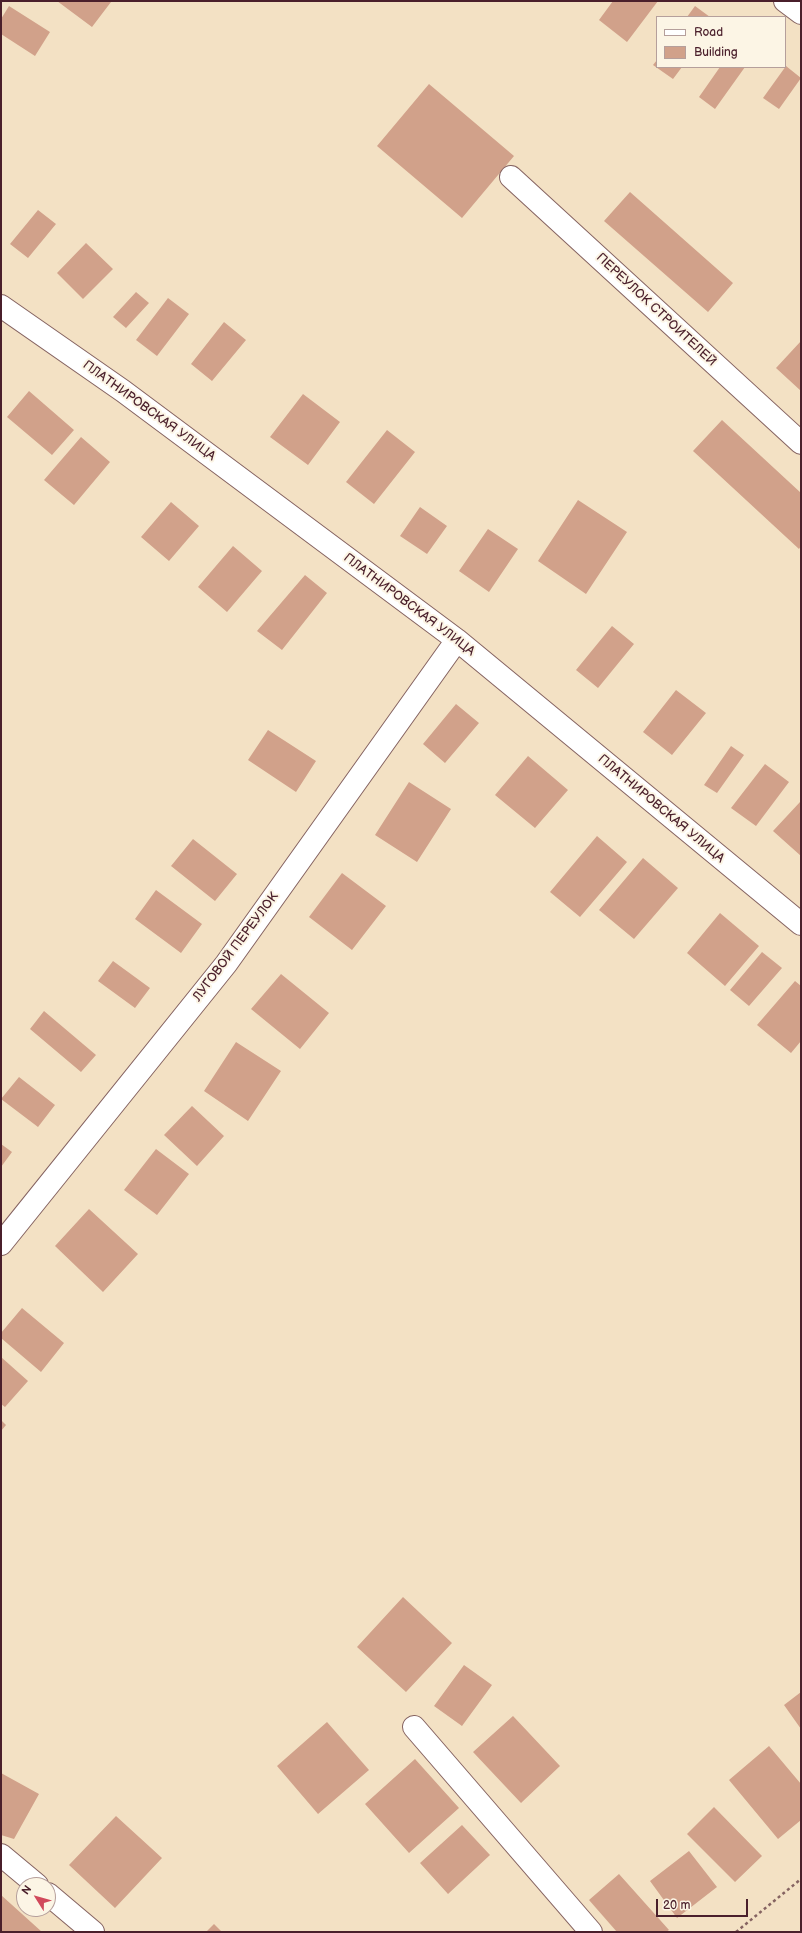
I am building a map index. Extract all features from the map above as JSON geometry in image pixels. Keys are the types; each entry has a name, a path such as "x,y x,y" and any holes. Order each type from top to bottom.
{"street":[{"path":"785,1 801,13"},
{"name":"ПЕРЕУЛОК СТРОИТЕЛЕЙ","path":"511,177 801,444"},
{"name":"ПЛАТНИРОВСКАЯ УЛИЦА","path":"1,306 123,391 457,640 801,924"},
{"name":"ЛУГОВОЙ ПЕРЕУЛОК","path":"1,1244 226,964 457,640"},
{"path":"414,1727 591,1932"},
{"path":"1,1855 27,1877"},
{"path":"56,1901 93,1932"}],"path":[{"path":"736,1932 801,1879"}],"building":[{"path":"57,1 110,1 111,2 92,27"},
{"path":"613,1 658,1 627,42 599,20"},
{"path":"9,6 50,32 35,56 1,34 1,19"},
{"path":"695,6 709,16 688,16"},
{"path":"786,66 801,78 779,109 763,98"},
{"path":"657,68 681,68 673,79"},
{"path":"719,68 744,68 715,109 699,97"},
{"path":"429,84 514,156 462,218 377,146"},
{"path":"630,192 733,283 708,312 604,221"},
{"path":"38,210 56,224 28,258 10,244"},
{"path":"86,243 113,269 83,299 57,273"},
{"path":"136,292 149,303 126,328 113,317"},
{"path":"168,298 189,314 157,356 136,340"},
{"path":"224,322 246,340 212,381 191,364"},
{"path":"801,341 801,391 776,368"},
{"path":"29,391 74,430 52,455 7,417"},
{"path":"303,394 340,422 308,465 270,437"},
{"path":"722,420 801,493 801,546 799,549 693,451"},
{"path":"387,430 415,452 374,504 346,482"},
{"path":"81,437 110,462 74,505 44,480"},
{"path":"578,500 627,532 586,594 538,561"},
{"path":"171,502 199,526 169,561 141,537"},
{"path":"420,507 447,526 427,554 400,536"},
{"path":"488,529 518,549 489,592 459,571"},
{"path":"233,546 262,571 227,612 198,587"},
{"path":"305,575 327,593 282,650 257,631"},
{"path":"612,626 634,644 598,688 576,670"},
{"path":"676,690 706,713 672,755 643,732"},
{"path":"456,704 479,723 445,763 423,744"},
{"path":"268,730 316,761 296,792 248,760"},
{"path":"731,746 744,755 717,793 704,785"},
{"path":"528,756 568,790 535,828 495,795"},
{"path":"765,764 789,782 756,826 731,808"},
{"path":"409,782 451,809 417,862 375,835"},
{"path":"800,802 801,803 801,856 773,831"},
{"path":"597,836 627,862 580,917 550,892"},
{"path":"193,839 237,874 215,901 171,866"},
{"path":"643,858 678,888 634,939 599,910"},
{"path":"342,873 386,906 352,950 309,917"},
{"path":"156,890 202,924 181,953 135,919"},
{"path":"720,913 759,946 725,986 687,953"},
{"path":"762,952 782,968 749,1006 730,990"},
{"path":"113,961 150,988 135,1008 98,981"},
{"path":"281,974 329,1013 300,1049 251,1009"},
{"path":"795,981 801,986 801,1041 791,1053 757,1025"},
{"path":"44,1011 96,1055 81,1072 30,1029"},
{"path":"236,1042 281,1071 248,1121 204,1091"},
{"path":"19,1077 55,1105 38,1127 1,1099"},
{"path":"192,1106 224,1136 197,1166 164,1135"},
{"path":"1,1144 12,1152 1,1167"},
{"path":"156,1149 189,1174 157,1215 124,1190"},
{"path":"89,1209 138,1254 103,1292 55,1246"},
{"path":"22,1308 64,1343 41,1372 1,1338 1,1333"},
{"path":"1,1357 28,1381 5,1407 1,1404"},
{"path":"1,1420 6,1425 1,1431"},
{"path":"403,1597 452,1643 406,1692 357,1647"},
{"path":"464,1665 492,1685 462,1726 434,1706"},
{"path":"801,1692 801,1729 784,1705"},
{"path":"513,1716 560,1766 521,1803 473,1752"},
{"path":"327,1722 369,1770 318,1814 277,1766"},
{"path":"769,1746 801,1784 801,1820 778,1839 729,1780"},
{"path":"415,1759 459,1808 409,1853 365,1804"},
{"path":"1,1773 39,1794 14,1839 1,1835"},
{"path":"714,1807 762,1856 735,1882 687,1834"},
{"path":"116,1816 162,1858 115,1908 69,1865"},
{"path":"462,1825 490,1855 448,1894 420,1863"},
{"path":"689,1851 717,1887 677,1918 650,1881"},
{"path":"619,1874 669,1930 666,1932 617,1932 589,1900"},
{"path":"1,1895 16,1909 16,1917 25,1917 42,1932 1,1932"},
{"path":"214,1924 222,1932 206,1932"}]}
